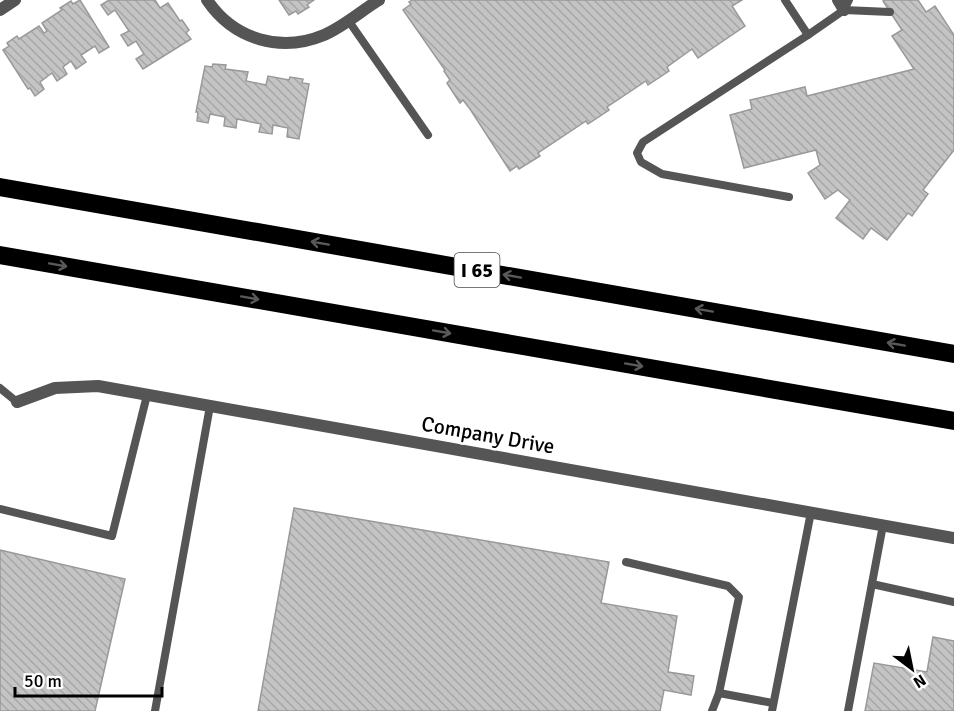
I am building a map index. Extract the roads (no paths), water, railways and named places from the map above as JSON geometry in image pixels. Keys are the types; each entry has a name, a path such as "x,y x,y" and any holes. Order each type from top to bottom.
{"highway":[{"name":"I 65","path":"0,187 954,354"},
{"path":"0,255 954,421"}],"street":[{"path":"0,10 15,0"},
{"path":"207,0 231,26 254,39 274,44 305,42 327,34 379,0"},
{"name":"Company Drive","path":"17,402 44,391 98,386 954,538"}],"lane":[{"path":"785,0 808,35"},
{"path":"789,197 662,174 641,162 637,153 643,142 808,35 843,3 890,12"},
{"path":"348,20 428,135"},
{"path":"0,388 17,402"},
{"path":"0,510 112,536 147,395"},
{"path":"155,711 210,406"},
{"path":"719,693 772,707 811,512"},
{"path":"848,711 883,525"},
{"path":"626,562 728,586 740,597 719,693 712,711"},
{"path":"872,584 954,602"}]}
